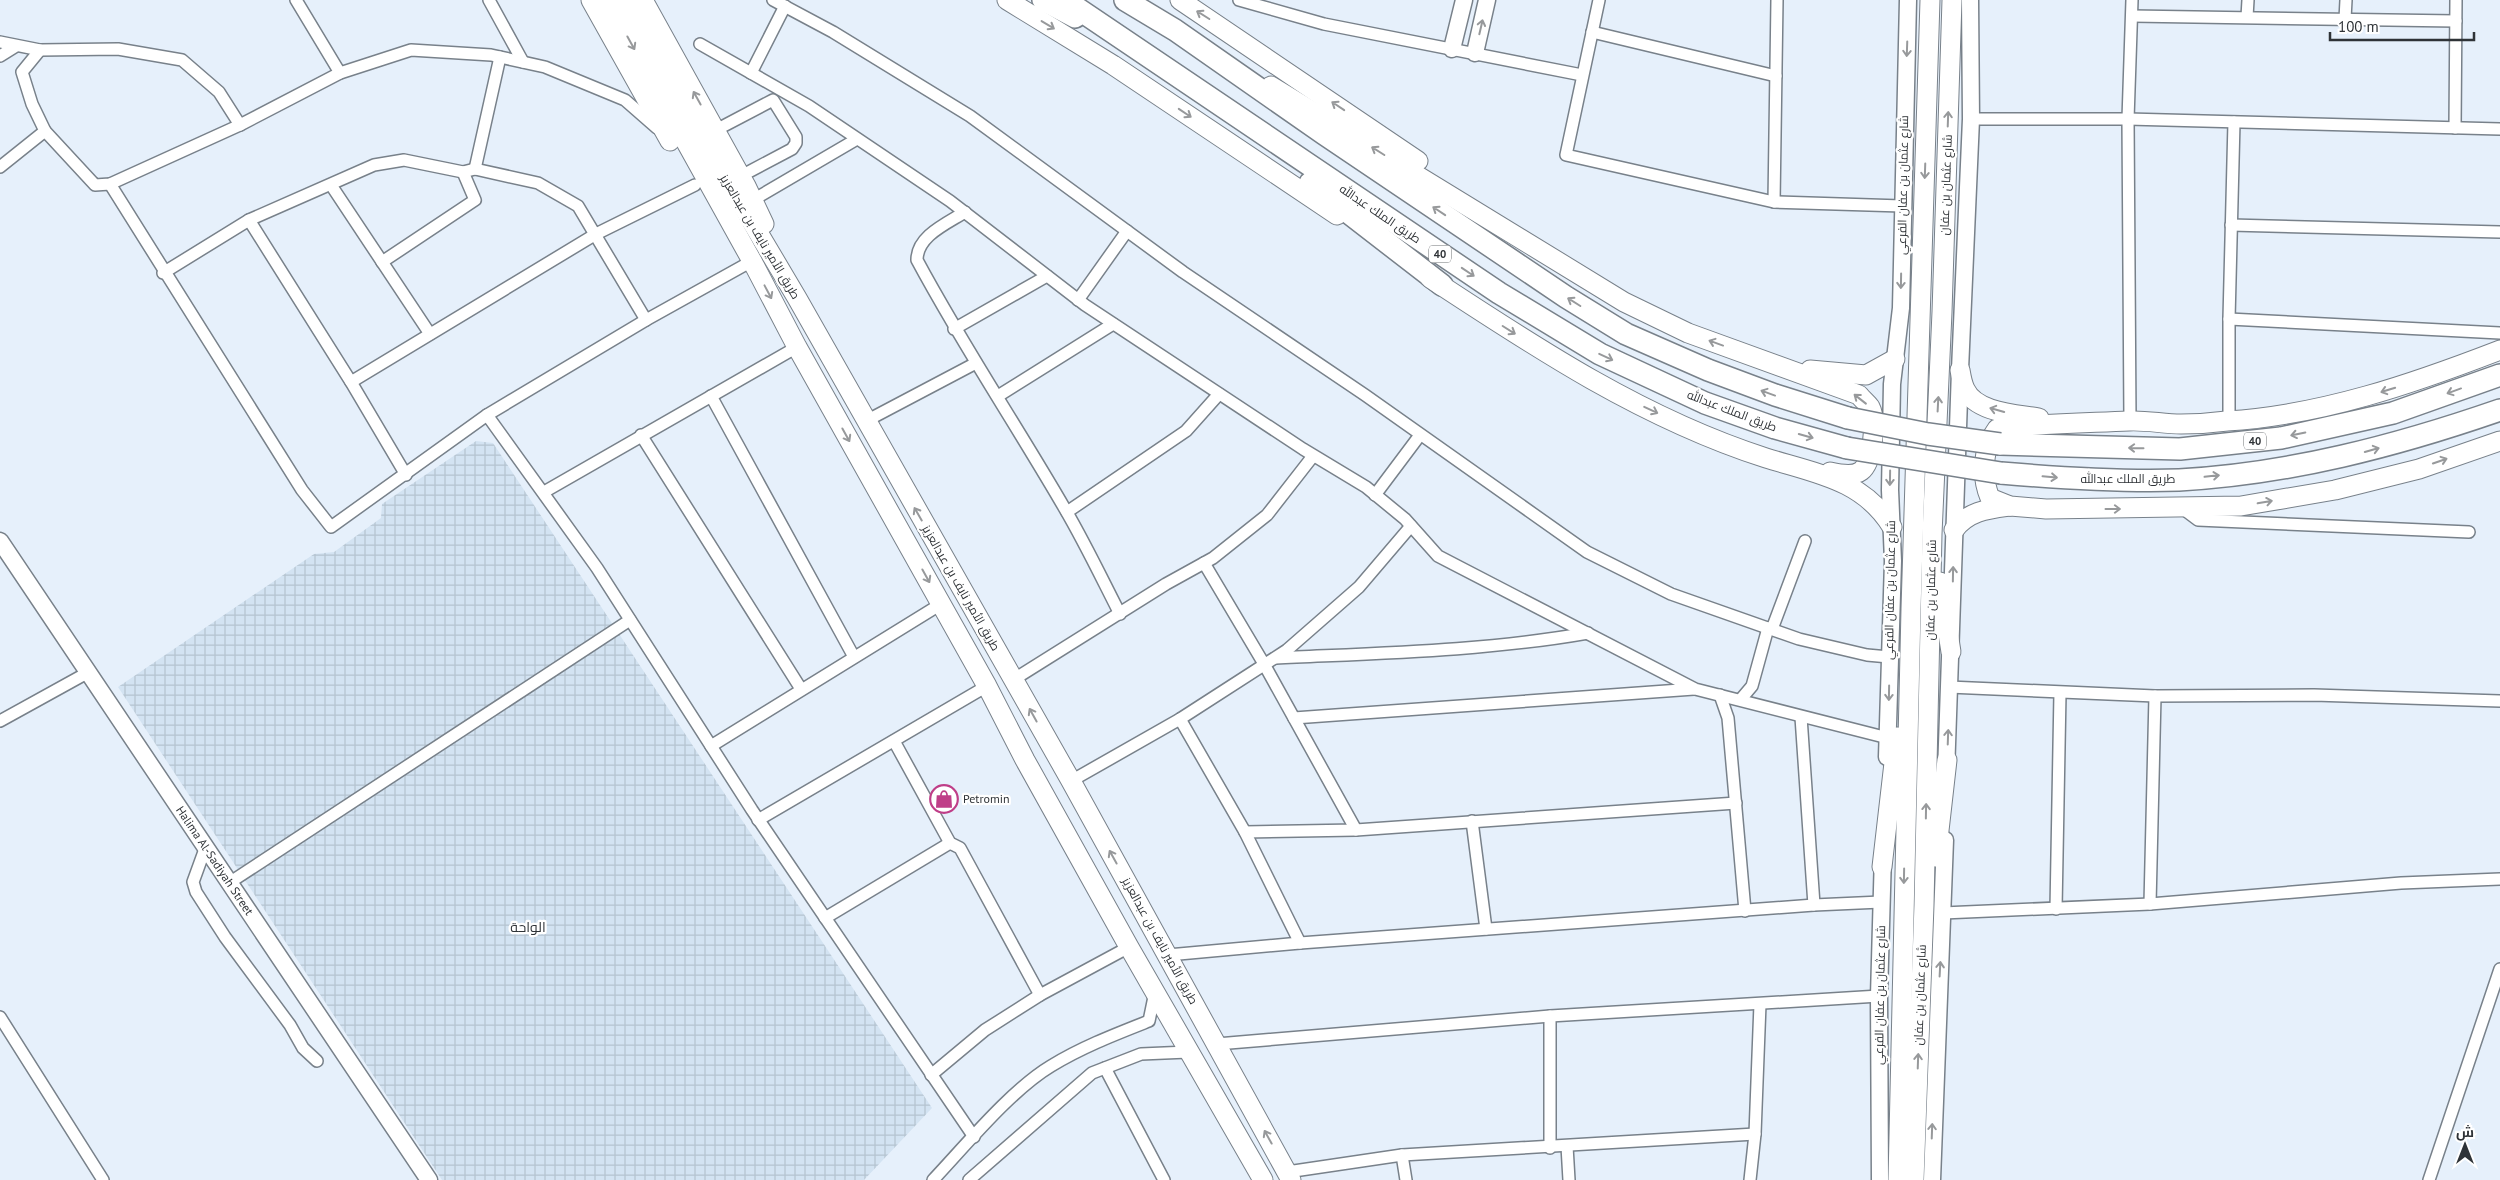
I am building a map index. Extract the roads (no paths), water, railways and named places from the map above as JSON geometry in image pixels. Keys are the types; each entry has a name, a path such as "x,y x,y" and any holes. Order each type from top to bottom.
{"highway":[{"path":"1044,0 1152,59 1442,286"},
{"name":"طريق الملك عبدالله","path":"1065,0 1499,293 1600,354 1705,403 1775,428 1847,448 2001,473 2097,481 2180,480 2294,467 2371,451 2435,433 2500,410"},
{"name":"40","path":"1125,0 1175,30 1324,134 1566,297 1626,334 1708,370 1775,395 1848,418 1928,434 2000,444 2180,449 2281,438 2393,413 2500,375"},
{"path":"1133,0 1175,30"}],"main road":[{"path":"591,0 700,195 742,244"},
{"name":"طريق الأمير نايف بن عبدالعزيز","path":"607,0 797,347 987,686 1025,760 1188,1052 1263,1180"},
{"name":"طريق الأمير نايف بن عبدالعزيز","path":"626,0 1070,781 1290,1177"},
{"path":"643,0 741,176 797,298"},
{"path":"1007,0 1113,65 1505,328 1579,373 1640,406 1726,445 1845,483 1869,498 1882,511 1892,527"},
{"path":"1180,0 1357,119 1594,283"},
{"path":"1452,49 1464,0"},
{"path":"1475,53 1487,0"},
{"name":"شارع عثمان بن عفان الفرعي","path":"1880,1180 1879,996 1893,561 1890,471 1892,384 1901,308 1908,0"},
{"name":"شارع عثمان بن عفان","path":"1898,1180 1911,610 1930,0"},
{"name":"شارع عثمان بن عفان","path":"1914,1180 1932,534 1942,312 1952,0"},
{"path":"1932,1180 1970,119 1970,0"},
{"path":"1175,30 1336,125 1624,302 1688,333 1859,396 1870,408 1873,436 1870,461 1861,472 1845,475 1789,465"},
{"path":"1960,370 1965,390 1977,403 2008,413 2044,419 2109,423 2130,420 2182,424 2292,414 2360,398 2430,378 2500,350"},
{"path":"1779,366 1866,375 1895,359"},
{"path":"2080,421 1997,429 1990,439 1984,467 1985,487 1990,498 2010,506 2046,509 2241,506 2335,490 2418,469 2500,441"},
{"path":"1954,530 1962,519 1969,515 2010,506"},
{"path":"1932,534 1951,652"},
{"name":"Halima Al-Sadiyah Street","path":"0,541 429,1180"},
{"path":"1882,867 1911,610"},
{"path":"1920,995 1947,760"}],"street":[{"path":"296,0 340,72"},
{"path":"489,0 523,62"},
{"path":"772,0 970,116 1127,231 1420,434 1586,552 1671,594 1770,629 1799,639 1867,655 1889,658"},
{"path":"1239,0 1324,24 1582,75"},
{"path":"1599,0 1566,155 1774,202 1902,206"},
{"path":"1774,202 1778,0"},
{"path":"2130,420 2128,119 2132,0"},
{"path":"2247,17 2248,0"},
{"path":"2345,19 2346,0"},
{"path":"2455,128 2456,0"},
{"path":"751,74 785,6"},
{"path":"2132,16 2456,21"},
{"path":"1592,32 1776,76"},
{"path":"0,42 40,50 118,49 182,60 219,92 240,125"},
{"path":"700,44 809,106 965,212 1078,300 1218,394 1375,495 1411,526 1438,556 1696,689 1888,738"},
{"path":"0,56 16,46"},
{"path":"40,50 22,72 32,104 45,131 95,185 110,184 240,125 340,72 411,50 500,57 545,67 625,100 668,138"},
{"path":"475,169 500,57"},
{"path":"716,130 772,100 796,137 796,143 792,149 741,176"},
{"path":"1970,119 2128,119 2500,129"},
{"path":"2229,421 2229,320 2234,122"},
{"path":"0,167 45,131"},
{"path":"753,200 857,139"},
{"path":"163,273 249,220 374,165 404,160 463,172 475,169 538,183 578,206 646,320"},
{"path":"382,262 474,200 463,172"},
{"path":"110,184 163,273 302,490 331,527 487,416 646,320 752,262"},
{"path":"331,185 430,334"},
{"path":"351,382 596,234 695,185"},
{"path":"965,212 925,238 917,250 917,260 954,329 998,396 1067,512 1120,614"},
{"path":"249,220 351,382 406,475"},
{"path":"2232,225 2500,232"},
{"path":"1078,300 1127,231"},
{"path":"954,329 1047,276"},
{"path":"2229,320 2500,333"},
{"path":"998,396 1113,324"},
{"path":"544,492 797,347"},
{"path":"866,421 976,363"},
{"path":"1067,512 1186,431 1218,394"},
{"path":"711,396 854,658"},
{"path":"487,416 544,492 630,620 758,820 974,1137"},
{"path":"1375,495 1420,434"},
{"path":"641,435 801,689"},
{"path":"1013,680 1166,584 1204,563 1267,515 1313,456"},
{"path":"2182,508 2198,520 2469,532"},
{"path":"1070,781 1180,719 1287,650 1359,587 1411,526"},
{"path":"1741,700 1752,686 1770,629 1805,540"},
{"path":"1204,563 1264,664 1356,830"},
{"path":"711,746 941,604"},
{"path":"228,883 630,620"},
{"path":"1274,658 1467,649 1530,643 1588,633"},
{"path":"0,721 87,673"},
{"path":"758,820 987,686"},
{"path":"1949,687 2155,696 2314,695 2500,701"},
{"path":"1294,718 1696,689"},
{"path":"2056,909 2060,693"},
{"path":"1720,694 1728,718 1745,911"},
{"path":"2150,904 2155,696"},
{"path":"1801,717 1814,905"},
{"path":"1180,719 1246,832 1300,943"},
{"path":"894,741 950,843 960,848 1040,995"},
{"path":"1246,832 1356,830 1736,803"},
{"path":"1472,822 1486,929"},
{"path":"825,918 950,843"},
{"path":"206,849 193,882 196,892 224,937 290,1025 303,1048 317,1061"},
{"path":"1943,914 2150,904 2401,883 2500,879"},
{"path":"1168,956 1300,943 1814,905 1881,902"},
{"path":"931,1075 985,1030 1040,995 1129,947"},
{"path":"2429,1180 2500,969"},
{"path":"933,1180 1012,1098 1050,1066 1102,1039 1149,1021 1155,992"},
{"path":"1217,1044 1550,1016 1879,996"},
{"path":"1750,1180 1755,1134 1760,1004"},
{"path":"1550,1016 1550,1148"},
{"path":"0,1017 103,1180"},
{"path":"969,1180 1092,1073 1141,1054 1188,1052"},
{"path":"1105,1068 1164,1180"},
{"path":"1290,1177 1402,1155 1550,1148 1755,1134"},
{"path":"1567,1146 1569,1180"},
{"path":"1402,1155 1406,1180"}],"place":[{"name":"Petromin","path":"944,799"}],"district":[{"name":"الواحة","path":"528,927"}]}
